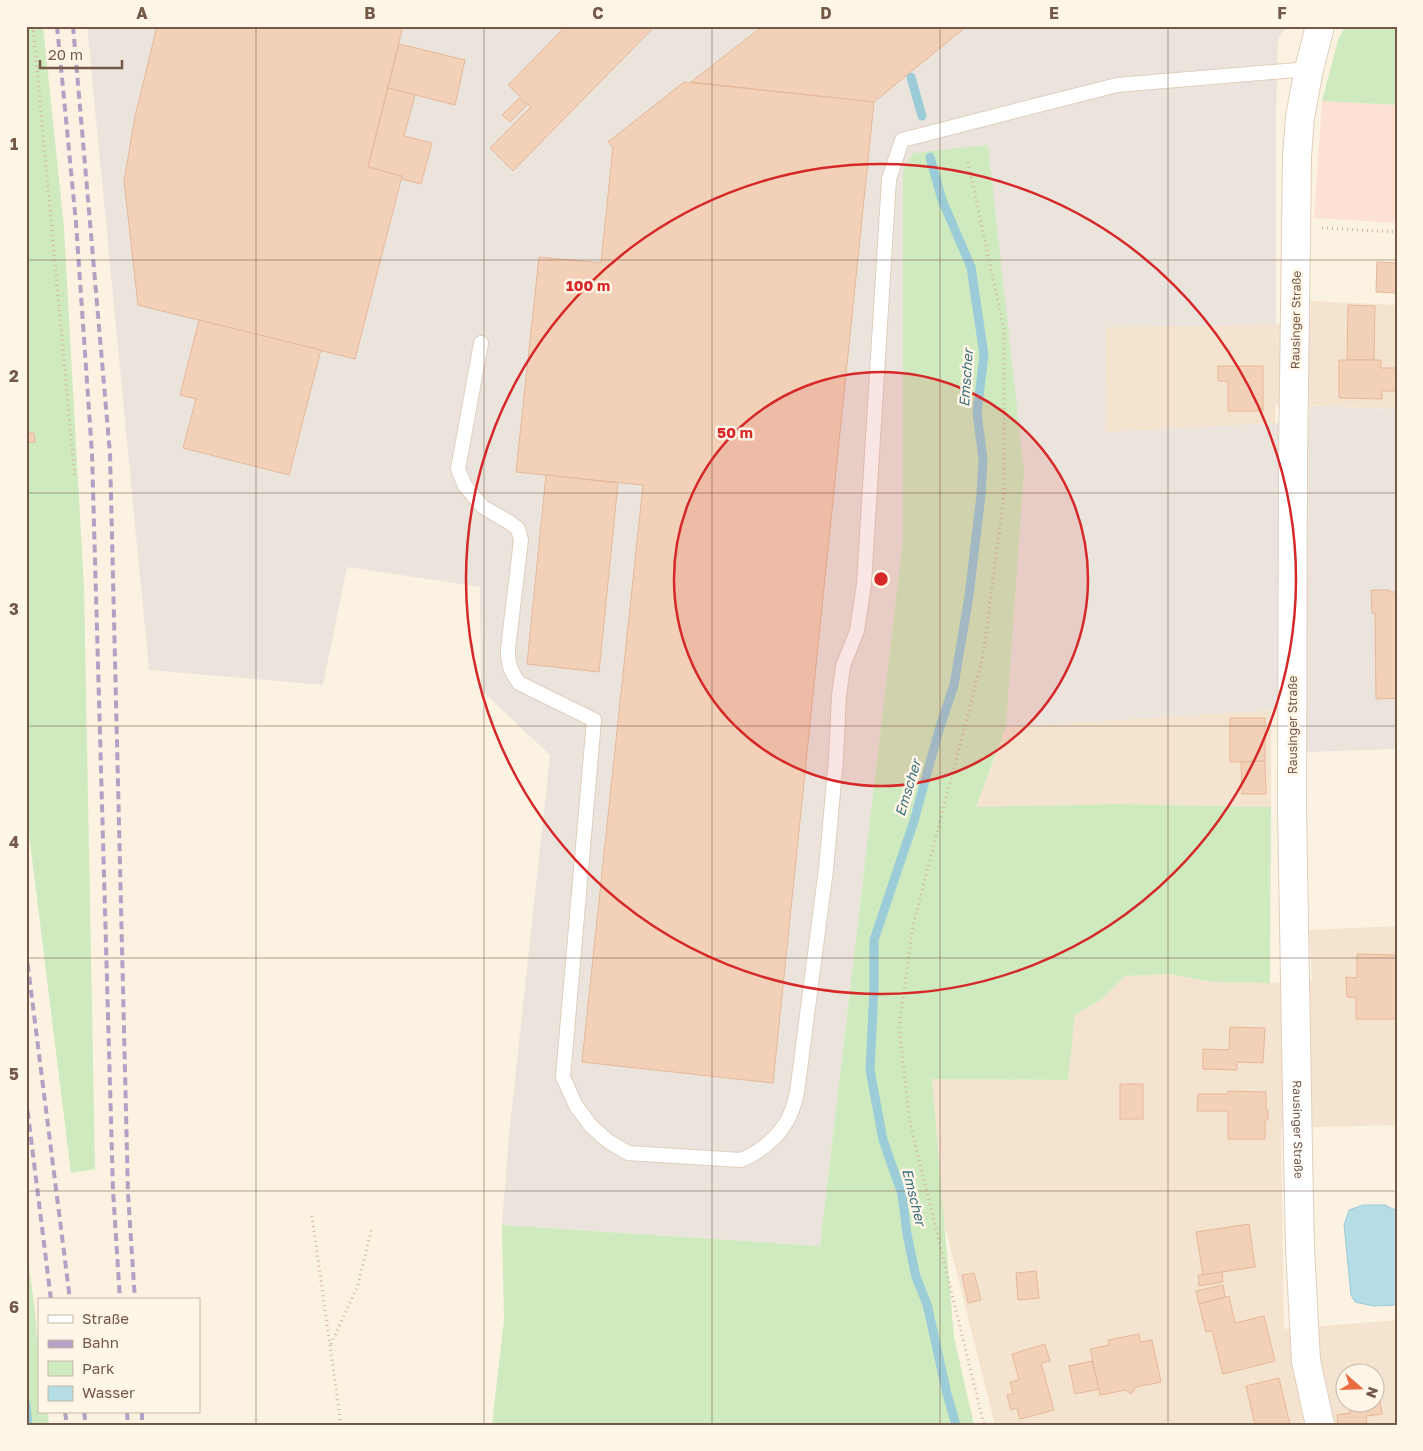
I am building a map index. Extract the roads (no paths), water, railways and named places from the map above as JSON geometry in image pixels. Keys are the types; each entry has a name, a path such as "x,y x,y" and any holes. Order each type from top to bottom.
{"street":[{"name":"Rausinger Straße","path":"1320,26 1300,117 1297,157 1293,451 1292,808 1300,1248 1306,1361 1320,1425"}],"lane":[{"path":"481,343 458,469 465,486 483,507 518,529 521,540 508,649 508,664 519,683 594,720 563,1077 576,1106 591,1126 608,1141 628,1153 741,1160 754,1155 781,1130 794,1106 799,1077 826,860 843,666 857,631 864,584 889,178 902,140 1117,85 1309,70"}],"water":[{"path":"1363,1205 1385,1205 1397,1211 1396,1305 1373,1306 1355,1302 1351,1295 1344,1225 1349,1210"}],"waterway":[{"name":"Emscher","path":"911,77 922,116"},
{"name":"Emscher","path":"930,157 942,200 971,267 984,355 977,413 983,459 981,495 969,596 954,685 939,730 914,821 874,940 870,1070 883,1140 902,1194 907,1234 916,1277 927,1304 947,1394 956,1425"},
{"path":"26,1404 28,1425"}],"railway":[{"path":"57,26 76,223 92,454 113,1190 120,1298"},
{"path":"73,26 110,454 128,1194 135,1298"},
{"path":"26,951 70,1298"},
{"path":"26,1098 51,1298"},
{"path":"65,1414 67,1425"},
{"path":"84,1414 86,1425"},
{"path":"127,1414 128,1425"},
{"path":"142,1414 142,1425"}]}
